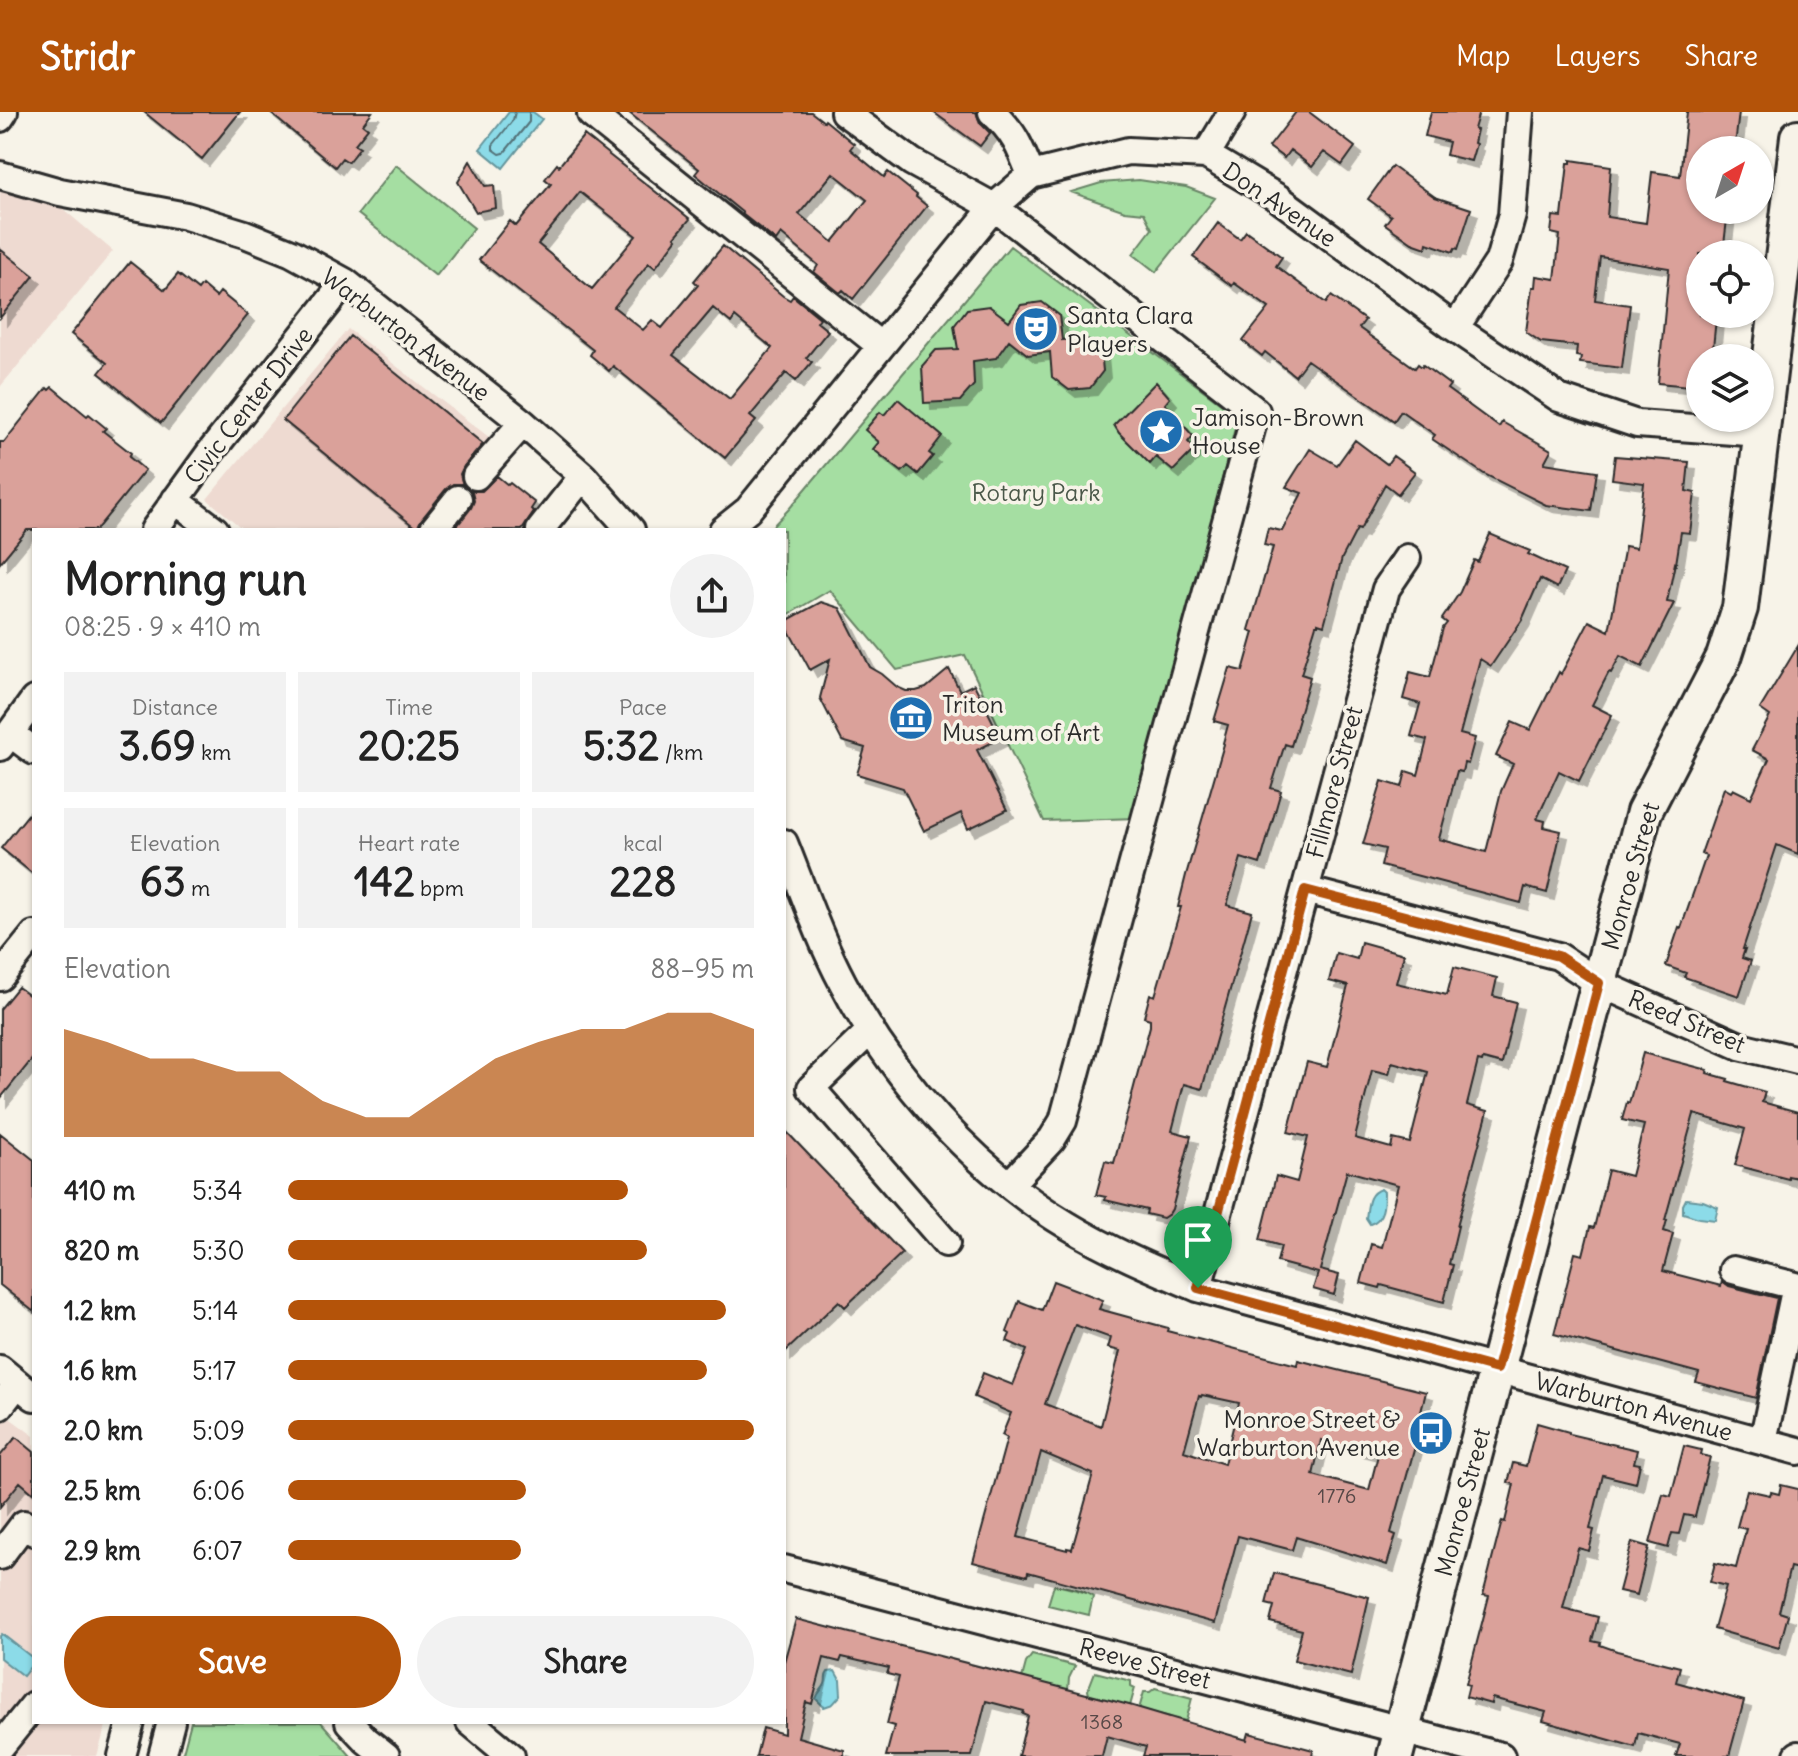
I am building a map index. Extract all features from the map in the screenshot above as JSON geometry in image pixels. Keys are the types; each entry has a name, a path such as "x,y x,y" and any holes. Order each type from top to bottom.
{"main road":[{"name":"Monroe Street","path":"1399,1743 1644,812 1724,657 1740,608 1798,137"}],"street":[{"path":"0,118 4,112"},
{"path":"844,112 912,162 994,207 1256,411 1063,1121 1052,1139 1010,1184"},
{"path":"992,112 1016,138 1031,175"},
{"path":"1206,155 1232,112"},
{"path":"1455,328 1499,261 1512,215 1520,112"},
{"path":"591,114 881,346"},
{"name":"Don Avenue","path":"726,528 748,510 994,207 1031,175 1128,151 1206,155 1278,198 1455,328 1559,398 1637,424 1761,433"},
{"name":"Warburton Avenue","path":"0,175 60,192 186,216 231,229 292,253 345,282 523,423 583,476 629,528"},
{"name":"Civic Center Drive","path":"155,528 227,430 345,282"},
{"path":"476,476 523,423"},
{"path":"542,528 583,476"},
{"path":"435,528 458,499"},
{"path":"175,500 212,528"},
{"name":"Fillmore Street","path":"1198,1288 1386,589 1407,558"},
{"path":"32,703 5,740 32,750"},
{"name":"Warburton Avenue","path":"789,874 831,960 871,1030 923,1102 965,1146 1066,1225 1135,1262 1198,1288 1798,1451"},
{"name":"Reed Street","path":"1305,890 1558,956 1599,983 1740,1046 1798,1060"},
{"path":"5,960 32,937"},
{"path":"871,1030 811,1088 946,1243"},
{"path":"1733,1270 1796,1286 1763,1441"},
{"path":"0,1406 17,1383"},
{"path":"0,1556 24,1524 32,1530"},
{"name":"Reeve Street","path":"787,1570 1399,1743 1501,1756"},
{"path":"0,1747 17,1713"},
{"path":"122,1756 130,1724"},
{"path":"162,1756 172,1724"},
{"path":"351,1724 386,1756"},
{"path":"472,1724 511,1756"}],"shaded area":[{"path":"0,156 113,251 0,387"},
{"path":"348,329 511,454 454,528 242,528 207,499"},
{"path":"0,1411 32,1435 32,1724 106,1724 97,1756 0,1756"}],"green space":[{"path":"396,165 474,228 436,276 358,214"},
{"path":"1139,180 1186,187 1215,198 1156,272 1133,254 1152,229 1144,213 1125,211 1071,192 1101,183"},
{"name":"Rotary Park","path":"1010,246 1238,416 1137,818 1044,821 965,655 897,670 830,590 786,616 786,528 771,528"},
{"path":"1054,1585 1079,1590 1093,1597 1089,1615 1048,1605"},
{"path":"1032,1655 1075,1666 1068,1690 1022,1678"},
{"path":"1095,1672 1131,1681 1131,1686 1135,1688 1130,1706 1089,1695"},
{"path":"1155,1688 1192,1698 1186,1721 1139,1709 1144,1692"},
{"path":"190,1724 323,1724 351,1756 182,1756"}],"water":[{"path":"509,112 533,112 542,119 503,168 480,149"},
{"path":"1381,1189 1384,1192 1382,1211 1378,1219 1370,1224 1366,1218 1369,1200"},
{"path":"1686,1199 1718,1207 1715,1220 1683,1213"},
{"path":"2,1634 32,1657 32,1665 23,1676 0,1658"},
{"path":"835,1671 840,1680 841,1695 833,1704 824,1707 816,1699 828,1672"}],"building":[{"path":"144,112 240,112 202,159"},
{"path":"269,112 372,112 363,124 368,128 355,144 360,147 348,162 342,158 335,167"},
{"path":"628,112 811,112 854,144 850,149 884,177 888,172 927,206 853,299 843,290 840,293 814,272 818,265 781,234 776,241 742,214 695,174 699,169","holes":["833,173 867,200 833,242 799,214"]},
{"path":"933,112 976,112 980,123 990,133 980,146"},
{"path":"1296,112 1309,112 1355,147 1342,165 1324,152 1312,167 1290,150 1284,158 1269,147"},
{"path":"1431,112 1479,112 1471,161 1446,155 1449,142 1425,136"},
{"path":"1687,112 1739,112 1736,136 1686,136 1686,224 1726,224 1725,240 1686,240 1686,328 1715,328 1713,344 1686,344 1686,386 1658,383 1669,268 1600,257 1595,300 1630,305 1622,368 1580,363 1581,357 1576,356 1577,346 1541,342 1526,332 1536,276 1555,279 1560,235 1551,233 1553,216 1562,217 1568,163 1571,160 1611,166 1607,217 1646,223 1652,172 1680,176"},
{"path":"584,135 690,219 655,268 649,263 614,307 643,330 652,320 662,328 698,285 694,281 723,246 783,296 790,300 793,296 820,318 817,322 828,331 806,358 812,362 796,381 786,373 750,416 756,421 725,458 613,366 609,371 590,355 593,350 479,260 510,221 516,226 551,184 545,179 557,164 559,166","holes":["580,192 636,236 592,289 538,244","713,308 731,323 735,317 772,348 730,399 673,355"]},
{"path":"470,161 485,186 494,185 496,208 476,212 458,182"},
{"path":"1392,166 1435,197 1471,209 1458,249 1455,248 1453,252 1427,243 1426,248 1412,243 1385,224 1391,216 1368,199"},
{"path":"1218,223 1240,239 1246,231 1282,257 1276,266 1326,303 1331,296 1365,320 1359,328 1415,368 1418,364 1423,365 1450,385 1447,389 1499,427 1502,422 1551,450 1544,463 1597,471 1591,511 1546,505 1484,474 1432,439 1435,435 1401,411 1394,421 1307,360 1295,376 1265,352 1262,356 1243,341 1269,308 1193,257"},
{"path":"0,249 34,276 0,318"},
{"path":"130,262 165,290 178,274 198,290 202,285 216,297 220,292 248,315 161,423 99,373 107,363 71,334"},
{"path":"1042,302 1059,315 1062,340 1084,337 1101,351 1103,371 1090,388 1069,390 1052,377 1050,352 1028,355 1009,340 996,358 973,361 974,385 960,401 924,403 922,366 936,350 958,349 954,326 967,309 989,306 1009,321 1021,305"},
{"path":"350,336 483,444 460,474 463,484 453,484 446,489 416,528 283,420"},
{"path":"1156,382 1170,398 1165,404 1193,436 1188,442 1195,449 1173,471 1156,457 1150,464 1114,425"},
{"path":"52,387 106,428 103,431 131,453 129,457 145,470 98,528 32,528 0,563 0,442 4,442 47,388"},
{"path":"898,399 942,436 929,453 933,456 918,474 908,466 902,472 873,449 879,442 865,430 880,412 884,415"},
{"path":"1355,440 1387,464 1393,456 1415,472 1398,494 1385,484 1342,558 1324,625 1316,625 1301,674 1310,677 1299,719 1291,746 1285,744 1271,788 1281,791 1260,864 1241,858 1227,905 1252,912 1202,1089 1184,1084 1172,1131 1191,1136 1172,1209 1163,1218 1146,1214 1147,1210 1096,1195 1105,1161 1114,1163 1150,1026 1150,1019 1144,1017 1150,994 1155,996 1224,744 1228,725 1214,721 1230,668 1243,671 1254,632 1249,630 1273,547 1264,545 1268,528 1282,531 1302,493 1286,487 1310,449 1337,465"},
{"path":"1615,456 1689,462 1686,491 1695,493 1690,533 1681,532 1667,602 1674,603 1642,667 1620,656 1592,705 1612,715 1579,781 1559,771 1537,819 1545,821 1544,827 1561,831 1547,893 1525,887 1521,903 1381,866 1385,849 1363,844 1382,781 1402,787 1406,771 1418,775 1427,740 1411,736 1420,704 1403,699 1410,672 1430,677 1447,623 1442,619 1460,592 1474,560 1478,562 1490,534 1530,551 1528,554 1565,571 1557,588 1540,579 1522,620 1491,666 1480,659 1460,734 1475,738 1468,764 1464,763 1462,772 1457,771 1439,839 1486,852 1501,791 1513,764 1496,756 1512,722 1530,730 1589,621 1609,631 1625,546 1636,548 1644,483 1612,479"},
{"path":"497,476 535,503 531,509 534,512 523,528 456,528 471,508 474,501 472,491 482,491"},
{"name":"Triton Museum of Art","path":"821,602 840,608 870,667 897,687 906,691 926,688 949,669 960,691 974,684 1001,738 977,750 1007,810 968,829 961,813 924,831 903,788 857,774 865,748 842,741 820,698 830,659 810,670 786,621"},
{"path":"1798,646 1798,854 1777,845 1743,949 1742,958 1751,961 1739,996 1684,977 1686,973 1666,966 1706,856 1701,854 1724,788 1751,798 1769,759 1752,750 1770,716 1760,709"},
{"path":"32,809 32,873 1,848"},
{"path":"1361,942 1404,954 1396,983 1447,995 1454,967 1497,978 1493,996 1516,1002 1502,1064 1483,1059 1482,1062 1478,1061 1467,1105 1488,1111 1457,1226 1449,1264 1453,1265 1444,1302 1381,1285 1380,1288 1361,1283 1371,1244 1382,1247 1398,1185 1347,1171 1320,1270 1339,1275 1334,1295 1313,1289 1318,1273 1277,1262 1281,1246 1260,1240 1276,1176 1297,1182 1308,1137 1288,1132 1307,1062 1327,1067 1348,986 1329,981 1336,953 1357,959","holes":["1392,1062 1428,1072 1410,1143 1393,1139 1391,1148 1355,1138 1372,1070 1389,1074"]},
{"path":"18,987 32,998 32,1059 0,1099 0,1009"},
{"path":"1643,1053 1708,1070 1707,1073 1727,1081 1765,1092 1762,1102 1798,1112 1798,1178 1788,1176 1788,1179 1735,1165 1745,1129 1694,1114 1665,1220 1664,1231 1673,1234 1663,1271 1721,1286 1722,1281 1729,1286 1777,1298 1756,1398 1696,1382 1699,1373 1554,1334 1575,1253 1583,1255 1590,1227 1594,1228 1608,1170 1631,1176 1644,1125 1622,1120"},
{"path":"786,1131 902,1253 845,1307 839,1301 786,1351"},
{"path":"0,1133 32,1158 32,1310 0,1285"},
{"path":"1053,1281 1103,1300 1099,1309 1168,1328 1167,1331 1297,1365 1298,1360 1426,1392 1416,1432 1419,1432 1391,1533 1396,1535 1387,1565 1296,1537 1292,1550 1238,1536 1215,1623 1028,1572 1027,1576 973,1562 1007,1438 1002,1435 1011,1413 974,1397 983,1373 1013,1385 1027,1350 1007,1341 1010,1334 1007,1332 1019,1301 1042,1310","holes":["1075,1325 1111,1338 1108,1348 1120,1351 1101,1426 1045,1404","1201,1397 1239,1403 1224,1464 1184,1451","1321,1440 1378,1455 1369,1490 1313,1475","1041,1452 1093,1474 1072,1549 1018,1537"]},
{"path":"1537,1423 1637,1450 1634,1463 1640,1464 1636,1483 1603,1475 1590,1529 1594,1530 1589,1551 1578,1548 1563,1608 1598,1617 1592,1641 1617,1651 1680,1667 1676,1682 1744,1701 1729,1756 1676,1756 1680,1744 1638,1733 1635,1747 1543,1721 1546,1712 1492,1698 1491,1704 1466,1697 1469,1685 1466,1684 1489,1596 1483,1595 1514,1484 1508,1483 1513,1463 1526,1466"},
{"path":"16,1437 32,1450 32,1492 20,1482 0,1507 0,1456"},
{"path":"1684,1446 1701,1450 1700,1455 1710,1457 1695,1517 1684,1515 1679,1534 1672,1533 1668,1548 1650,1543 1663,1494 1671,1496"},
{"path":"1781,1485 1798,1489 1798,1569 1790,1567 1779,1612 1788,1615 1779,1648 1714,1629 1726,1586 1710,1582 1715,1563 1736,1568 1746,1529 1737,1527 1747,1490 1779,1494"},
{"path":"1632,1542 1649,1547 1637,1595 1619,1591"},
{"path":"1274,1573 1369,1597 1351,1675 1294,1660 1302,1630 1270,1622 1274,1606 1266,1604"},
{"path":"796,1619 1133,1706 1247,1740 1249,1733 1313,1750 1312,1756 1143,1756 1146,1747 1107,1736 1102,1756 1018,1756 1028,1716 1023,1714 1024,1711 986,1701 972,1756 886,1756 894,1726 887,1724 899,1677 887,1674 889,1668 842,1657 840,1662 824,1658 812,1704 806,1702 798,1737 844,1750 844,1756 756,1756 763,1728 784,1734 786,1655"}],"place":[{"name":"Santa Clara Players","path":"1036,329"},
{"name":"Jamison-Brown House","path":"1161,431"},
{"name":"Triton Museum of Art","path":"911,718"},
{"name":"Monroe Street & Warburton Avenue","path":"1431,1433"}],"route":[{"path":"1305,890 1558,956 1599,983 1497,1369 1198,1288 1305,890"}]}
